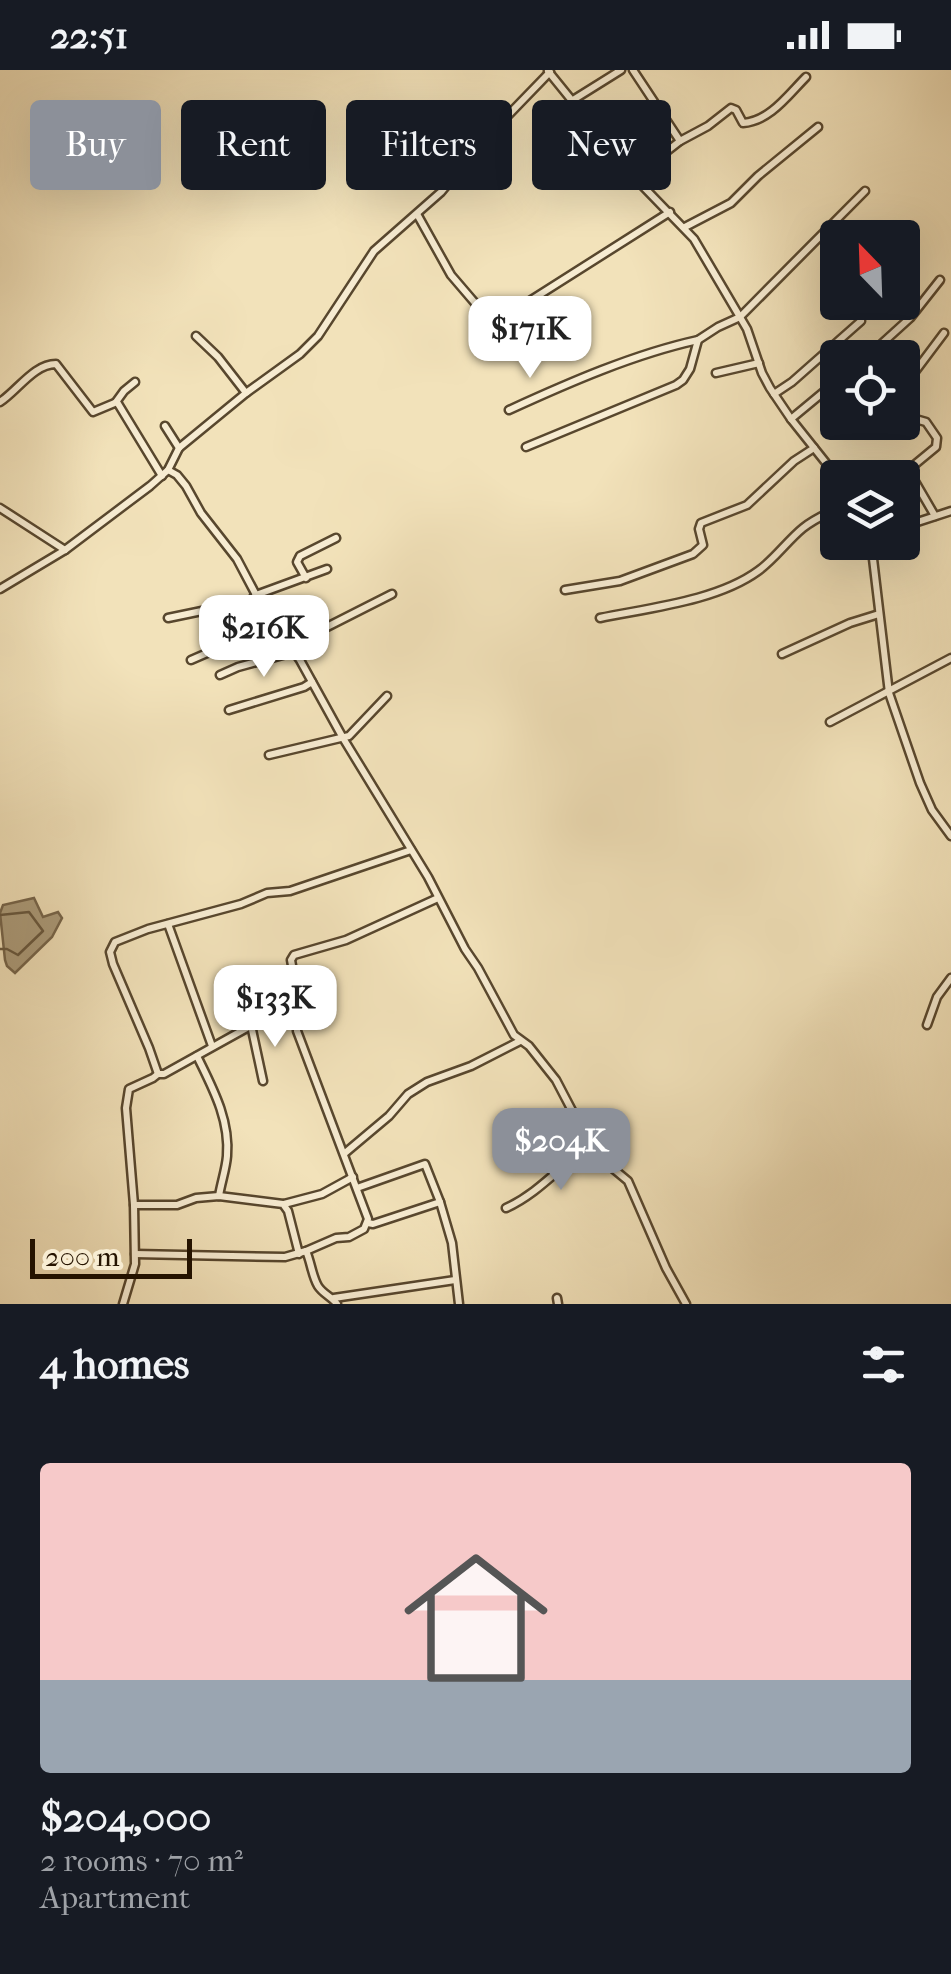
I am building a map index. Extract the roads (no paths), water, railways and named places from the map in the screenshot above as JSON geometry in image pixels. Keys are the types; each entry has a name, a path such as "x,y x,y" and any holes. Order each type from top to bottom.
{"street":[{"path":"512,111 548,71 573,100 621,70"},
{"path":"633,70 680,142"},
{"path":"671,149 731,108 743,123 756,122 806,77"},
{"path":"685,227 732,203 758,176 818,128"},
{"path":"0,589 65,550 165,473 179,448 313,342 374,251 442,190"},
{"path":"647,190 685,227 703,252 752,340 774,394 824,460"},
{"path":"509,410 566,384 673,345 698,340 740,317 865,190"},
{"path":"417,214 451,275 490,326 670,212"},
{"path":"886,340 910,318 940,280"},
{"path":"774,394 860,320"},
{"path":"920,365 944,333"},
{"path":"196,336 246,393"},
{"path":"526,447 683,380 690,370 698,340"},
{"path":"0,402 36,370 50,363 56,364 94,412 116,402 135,382"},
{"path":"716,373 759,363"},
{"path":"791,419 820,395"},
{"path":"116,402 165,473 177,475 186,486 236,559 411,850 506,1022 556,1080 590,1145 628,1181 686,1304"},
{"path":"920,420 926,422 937,438 936,447 910,472 934,516"},
{"path":"164,426 179,448"},
{"path":"565,590 620,582 693,554 704,544 701,523 747,506 794,461 814,448"},
{"path":"0,508 65,550"},
{"path":"920,521 951,511"},
{"path":"600,618 682,601 741,581 820,517"},
{"path":"306,578 297,562 300,556 336,538"},
{"path":"872,560 889,692 920,783 932,810 951,836"},
{"path":"168,618 250,601 256,595 327,570"},
{"path":"220,674 294,652 323,629 392,594"},
{"path":"782,654 850,622 879,614"},
{"path":"191,660 274,624"},
{"path":"830,722 951,658"},
{"path":"229,710 312,682"},
{"path":"270,755 349,736 386,696"},
{"path":"158,1074 117,976 110,952 118,940 267,893 290,891 411,850"},
{"path":"135,1254 279,1257 303,1253 364,1229 368,1222 357,1188 298,1031 299,1004 290,967 294,956 346,940 438,898"},
{"path":"168,924 212,1046"},
{"path":"926,1025 937,997 951,978"},
{"path":"238,991 254,1024 263,1082"},
{"path":"124,1304 135,1254 126,1095 131,1088 197,1056 296,998"},
{"path":"344,1153 389,1116 408,1094 520,1041"},
{"path":"197,1056 225,1122 227,1156 218,1196"},
{"path":"506,1208 528,1196 590,1145"},
{"path":"357,1188 424,1164 452,1243 459,1304"},
{"path":"134,1205 177,1204 218,1196 282,1204 322,1194 353,1177"},
{"path":"368,1222 373,1224 440,1202"},
{"path":"282,1204 318,1285 336,1301 455,1280"}],"water":[{"path":"34,898 43,917 58,912 62,918 52,937 15,973 5,960 0,913 3,905"}]}
